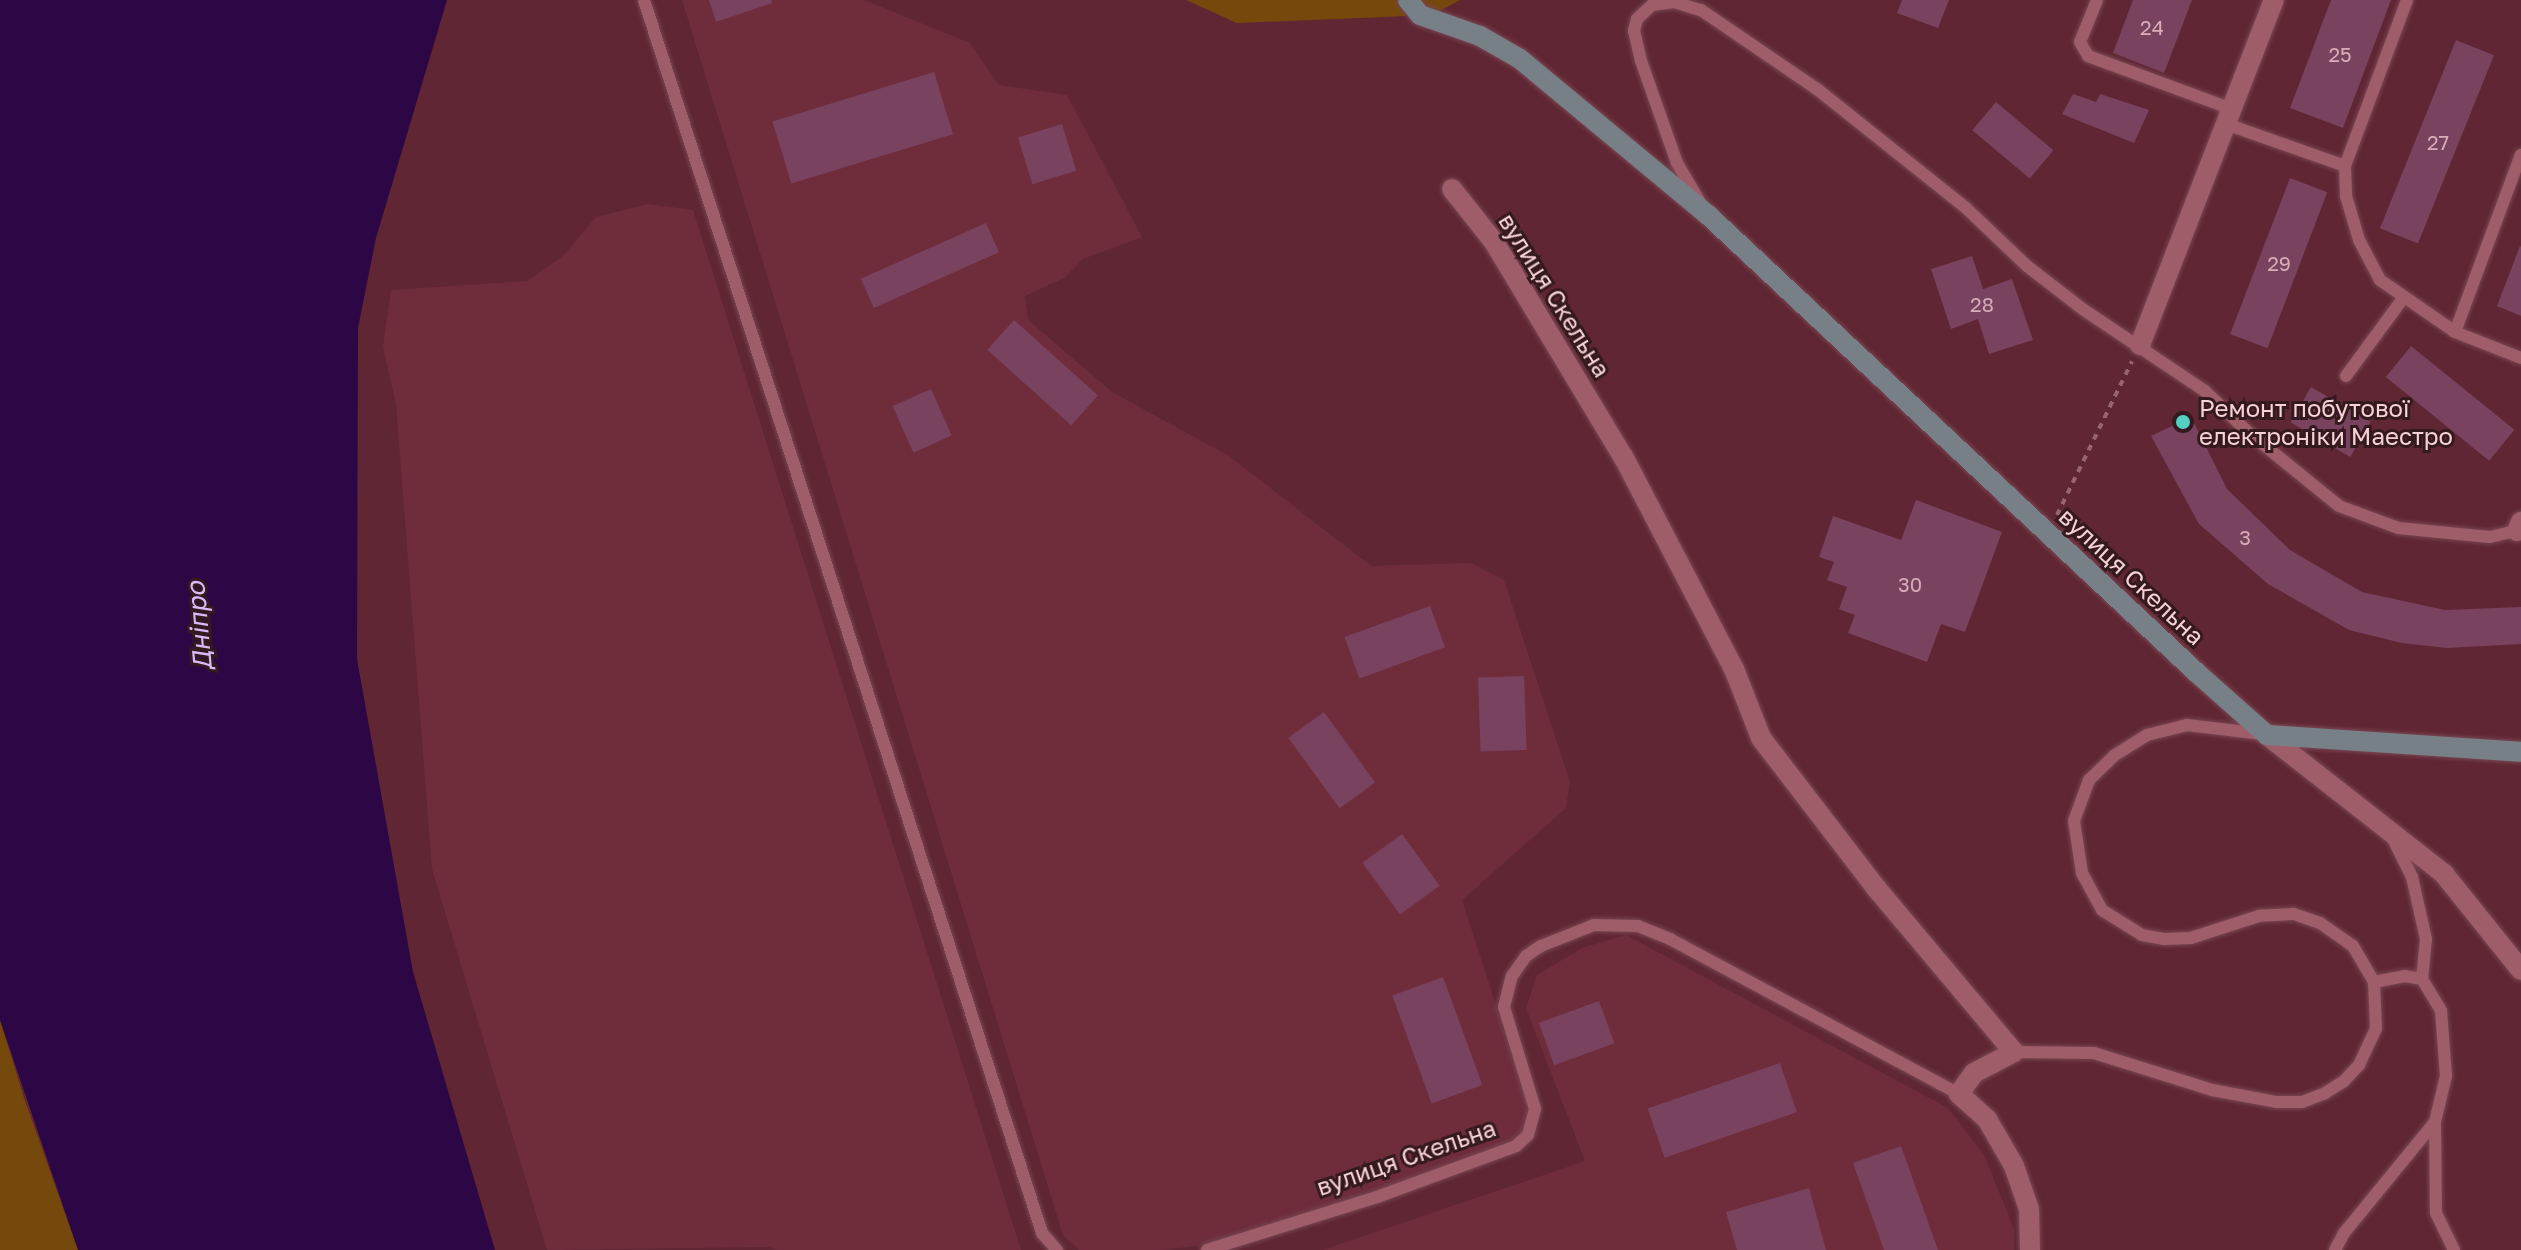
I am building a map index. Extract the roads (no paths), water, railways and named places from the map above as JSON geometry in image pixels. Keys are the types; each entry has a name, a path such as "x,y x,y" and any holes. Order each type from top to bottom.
{"street":[{"name":"вулиця Скельна","path":"1408,0 1420,15 1480,36 1520,59 1708,215 2267,735 2444,874 2521,970"},
{"path":"2140,345 2274,0"},
{"name":"вулиця Скельна","path":"1452,189 1494,242 1624,458 1734,669 1751,722 1761,738 1877,889 2014,1052"},
{"path":"2267,735 2521,752"},
{"path":"1959,1094 1974,1073 2014,1052"},
{"name":"вулиця Скельна","path":"1959,1094 1987,1119 2014,1166 2029,1209 2030,1250"}],"lane":[{"path":"644,0 1042,1233 1057,1250"},
{"path":"2097,0 2080,42 2088,56 2345,166"},
{"path":"2407,0 2345,166 2346,196 2359,240 2380,280 2455,332 2521,358"},
{"path":"1708,215 1677,163 1641,61 1634,31 1637,19 1652,5 1686,4 1714,17 1829,98 1966,208 2027,266 2084,310 2205,391 2249,433 2339,506 2398,528 2490,537 2519,526"},
{"path":"2455,332 2521,155"},
{"path":"2346,376 2404,297"},
{"path":"2014,1052 2094,1053 2212,1090 2276,1102 2302,1102 2344,1081 2359,1065 2376,1029 2374,982 2353,946 2320,923 2294,914 2259,916 2191,938 2164,939 2142,935 2102,910 2082,873 2074,821 2089,780 2115,755 2147,735 2187,725 2267,735"},
{"path":"2389,831 2412,877 2423,924 2426,939 2422,979 2441,1011 2446,1076 2435,1122 2436,1213 2454,1250"},
{"name":"вулиця Скельна","path":"1207,1250 1377,1197 1516,1146 1528,1135 1535,1109 1504,1007 1512,976 1526,956 1541,946 1594,925 1638,926 1670,939 1959,1094"},
{"path":"2374,982 2404,976 2422,979"},
{"path":"2335,1250 2344,1233 2435,1122"}],"water":[{"name":"Дніпро","path":"0,0 447,0 376,238 358,328 357,659 413,972 495,1250 78,1250 0,1020"}],"place":[{"name":"Ремонт побутової електроніки Маестро","path":"2183,422"}]}
